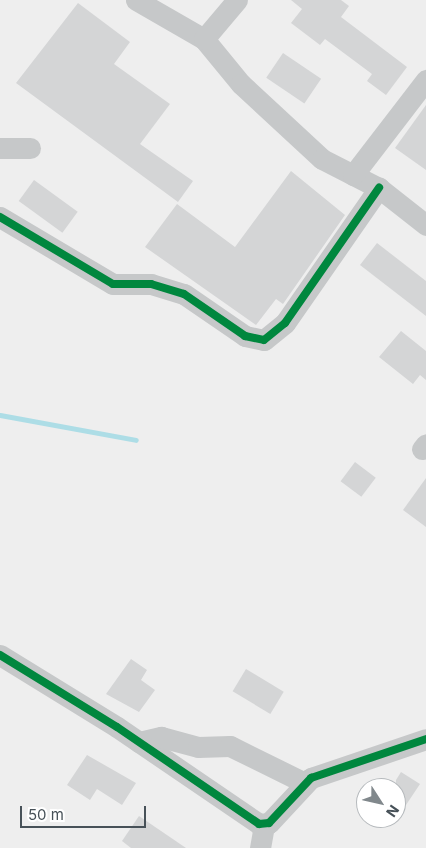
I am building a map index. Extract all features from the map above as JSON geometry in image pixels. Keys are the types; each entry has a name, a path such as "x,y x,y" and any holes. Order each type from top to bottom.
{"street":[{"path":"136,0 204,39 241,84 322,159 379,188 426,225"},
{"path":"204,39 237,0"},
{"path":"353,175 426,80"},
{"path":"0,148 30,148"},
{"path":"0,217 113,284 151,284 184,294 245,336 264,340 285,323 379,188"},
{"path":"0,656 139,742 264,825"},
{"path":"139,742 151,736 198,747 230,746 303,782"},
{"path":"260,848 264,825 303,782 426,738"}],"building":[{"path":"291,0 341,0 349,6 341,17 407,67 386,95 367,81 372,74 325,39 320,45 291,23 302,9"},
{"path":"78,3 130,42 114,64 170,104 140,144 193,181 178,202 16,83"},
{"path":"283,53 321,79 304,104 266,78"},
{"path":"426,105 426,170 395,148"},
{"path":"291,171 345,215 283,304 276,299 256,325 145,247 177,204 235,247"},
{"path":"34,180 78,212 62,233 19,201"},
{"path":"377,243 426,281 426,316 360,265"},
{"path":"401,331 426,351 426,380 420,375 413,384 379,357"},
{"path":"355,462 376,478 361,497 341,481"},
{"path":"426,478 426,527 403,510"},
{"path":"131,659 147,670 141,680 155,690 139,712 106,694"},
{"path":"246,669 284,692 270,714 233,691"},
{"path":"87,755 136,783 122,805 97,789 90,800 67,785"},
{"path":"401,772 420,784 406,805 406,778 397,778"},
{"path":"139,816 186,848 131,848 122,841"}],"waterway":[{"path":"0,415 136,440"}],"cycle path":[{"path":"0,217 113,284 151,284 184,294 245,336 264,340 285,323 379,188"},
{"path":"0,655 117,727 259,824 269,823 311,778 426,739"}]}
